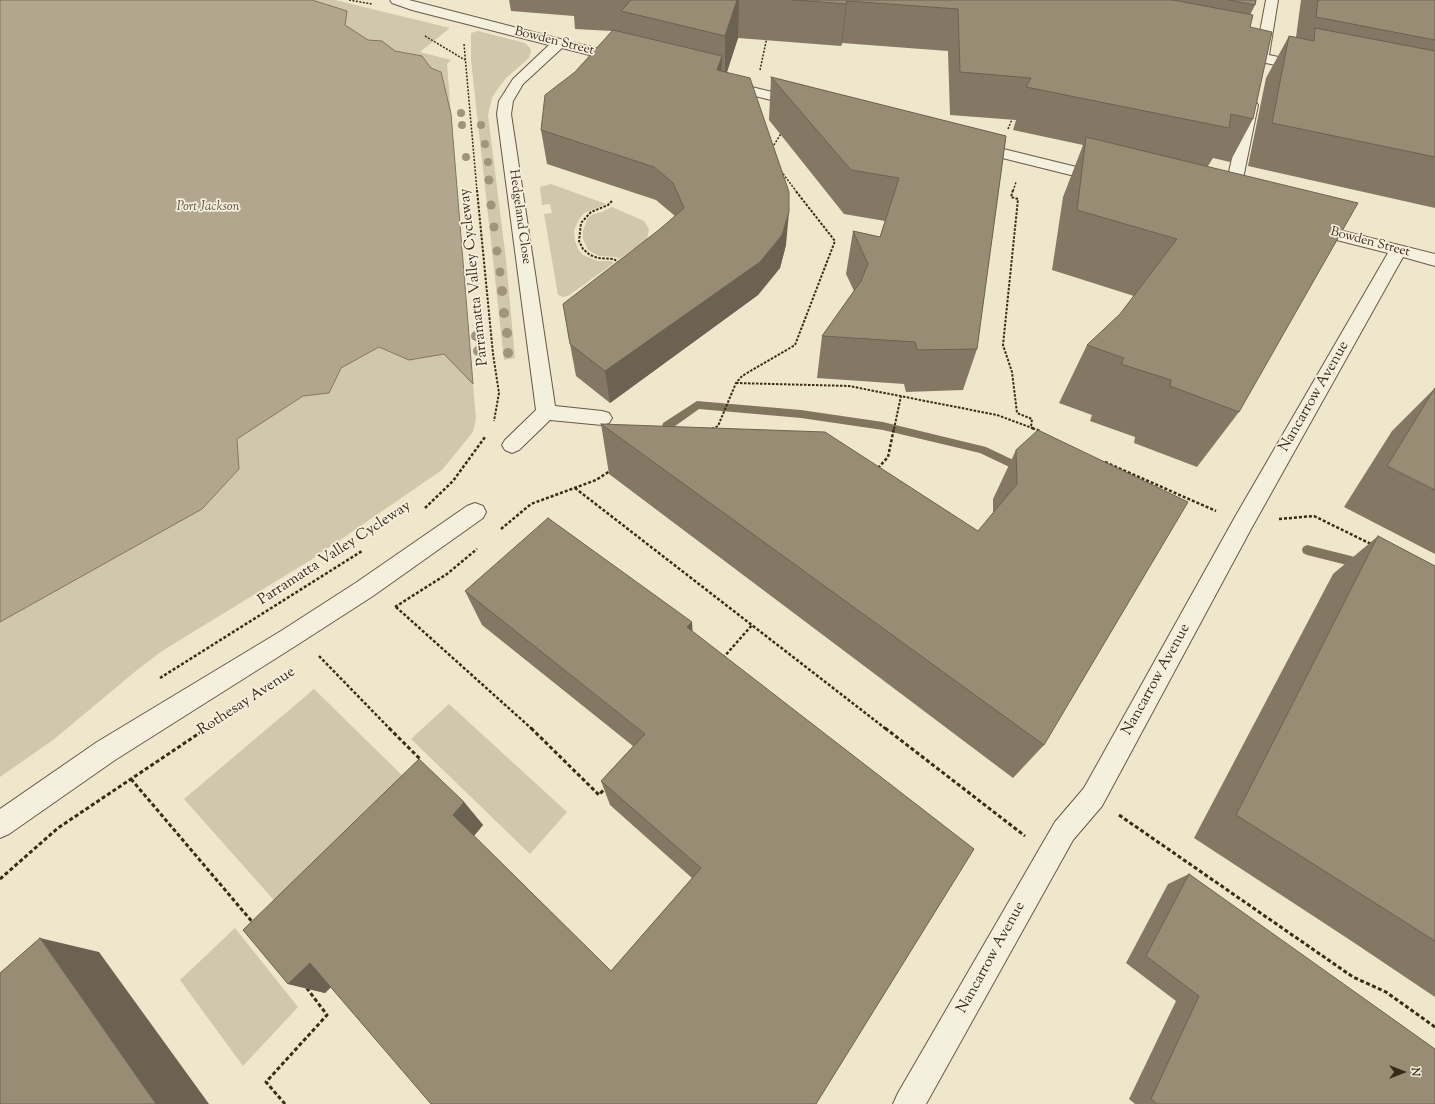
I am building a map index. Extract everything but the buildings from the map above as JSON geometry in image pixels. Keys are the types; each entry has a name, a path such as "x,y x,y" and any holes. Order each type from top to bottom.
{"street":[{"name":"Bowden Street","path":"396,0 634,62"},
{"path":"1258,73 1272,0"},
{"name":"Hedgeland Close","path":"546,412 504,110 508,97 518,82 558,43"},
{"path":"1222,50 1321,70"},
{"path":"717,83 816,108"},
{"path":"1229,208 1254,95"},
{"path":"962,144 1115,181"},
{"name":"Bowden Street","path":"1296,224 1435,260"},
{"name":"Nancarrow Avenue","path":"909,1104 1064,831 1093,797 1243,522 1398,251"},
{"path":"512,445 546,412 602,418"},
{"name":"Rothesay Avenue","path":"0,825 106,751 289,638 365,589 475,512"}],"path":[{"path":"754,92 769,31"},
{"name":"Parramatta Valley Cycleway","path":"442,46 466,60 478,206 493,354 499,393 498,411 493,424"},
{"path":"771,148 802,104"},
{"path":"999,153 1013,117"},
{"path":"1023,159 1011,197 1018,199 1003,346 1012,372 1017,413 1032,419 1031,427"},
{"path":"707,432 718,426 736,383 742,376 795,345 835,241 777,166"},
{"path":"612,201 608,205 591,212 581,222 578,231 579,241 583,249 590,255 598,258 614,259 620,264"},
{"path":"736,383 849,386 900,398 997,415 1044,433"},
{"path":"872,474 888,457 900,398"},
{"name":"Parramatta Valley Cycleway","path":"421,512 453,481 485,436"},
{"path":"1099,459 1243,522 1314,516 1375,546"},
{"path":"498,532 531,504 596,480 614,469"},
{"path":"575,487 1050,856"},
{"path":"390,611 447,574 481,546"},
{"name":"Parramatta Valley Cycleway","path":"155,682 364,551"},
{"path":"396,607 527,724 599,794 610,783"},
{"path":"720,660 752,625"},
{"name":"Rothesay Avenue","path":"312,660 326,652"},
{"path":"319,656 424,763"},
{"name":"Rothesay Avenue","path":"0,879 58,828 219,720"},
{"path":"131,780 255,925"},
{"path":"1093,797 1353,977 1386,992 1435,1027"},
{"path":"285,1104 266,1082 327,1015 304,985"}],"shaded area":[{"path":"273,0 335,0 450,28 420,52 451,60 447,64 451,114 416,102"},
{"path":"478,31 525,43 531,51 529,58 506,78 497,90 492,98 488,115 506,260 515,358 504,360 471,60 471,33"},
{"path":"551,184 606,204 584,213 578,221 574,231 575,241 578,249 583,255 598,261 612,261 614,263 568,296 563,297 558,295 544,214 552,213 550,204 542,205 540,187"},
{"path":"612,207 644,221 649,229 647,239 619,259 616,257 599,256 593,253 588,250 583,239 583,231 587,219 593,214 602,212"},
{"path":"379,347 409,360 444,353 473,384 476,419 473,432 442,470 314,558 162,651 53,740 0,777 0,622 202,509 239,469 237,439 303,396 329,393 341,368"},
{"path":"314,689 415,788 288,916 184,799"},
{"path":"449,704 567,812 530,854 411,739"},
{"path":"235,928 298,1007 243,1066 180,980"}],"water":[{"name":"Port Jackson","path":"0,0 312,0 347,11 345,25 368,40 382,41 395,51 422,56 431,68 441,72 451,114 473,384 444,354 409,360 379,347 341,368 329,393 303,396 237,439 239,469 202,509 0,622"}],"waterway":[{"path":"667,426 697,405 801,414 883,426 982,450 1022,469"},
{"path":"1307,550 1363,564"}]}
